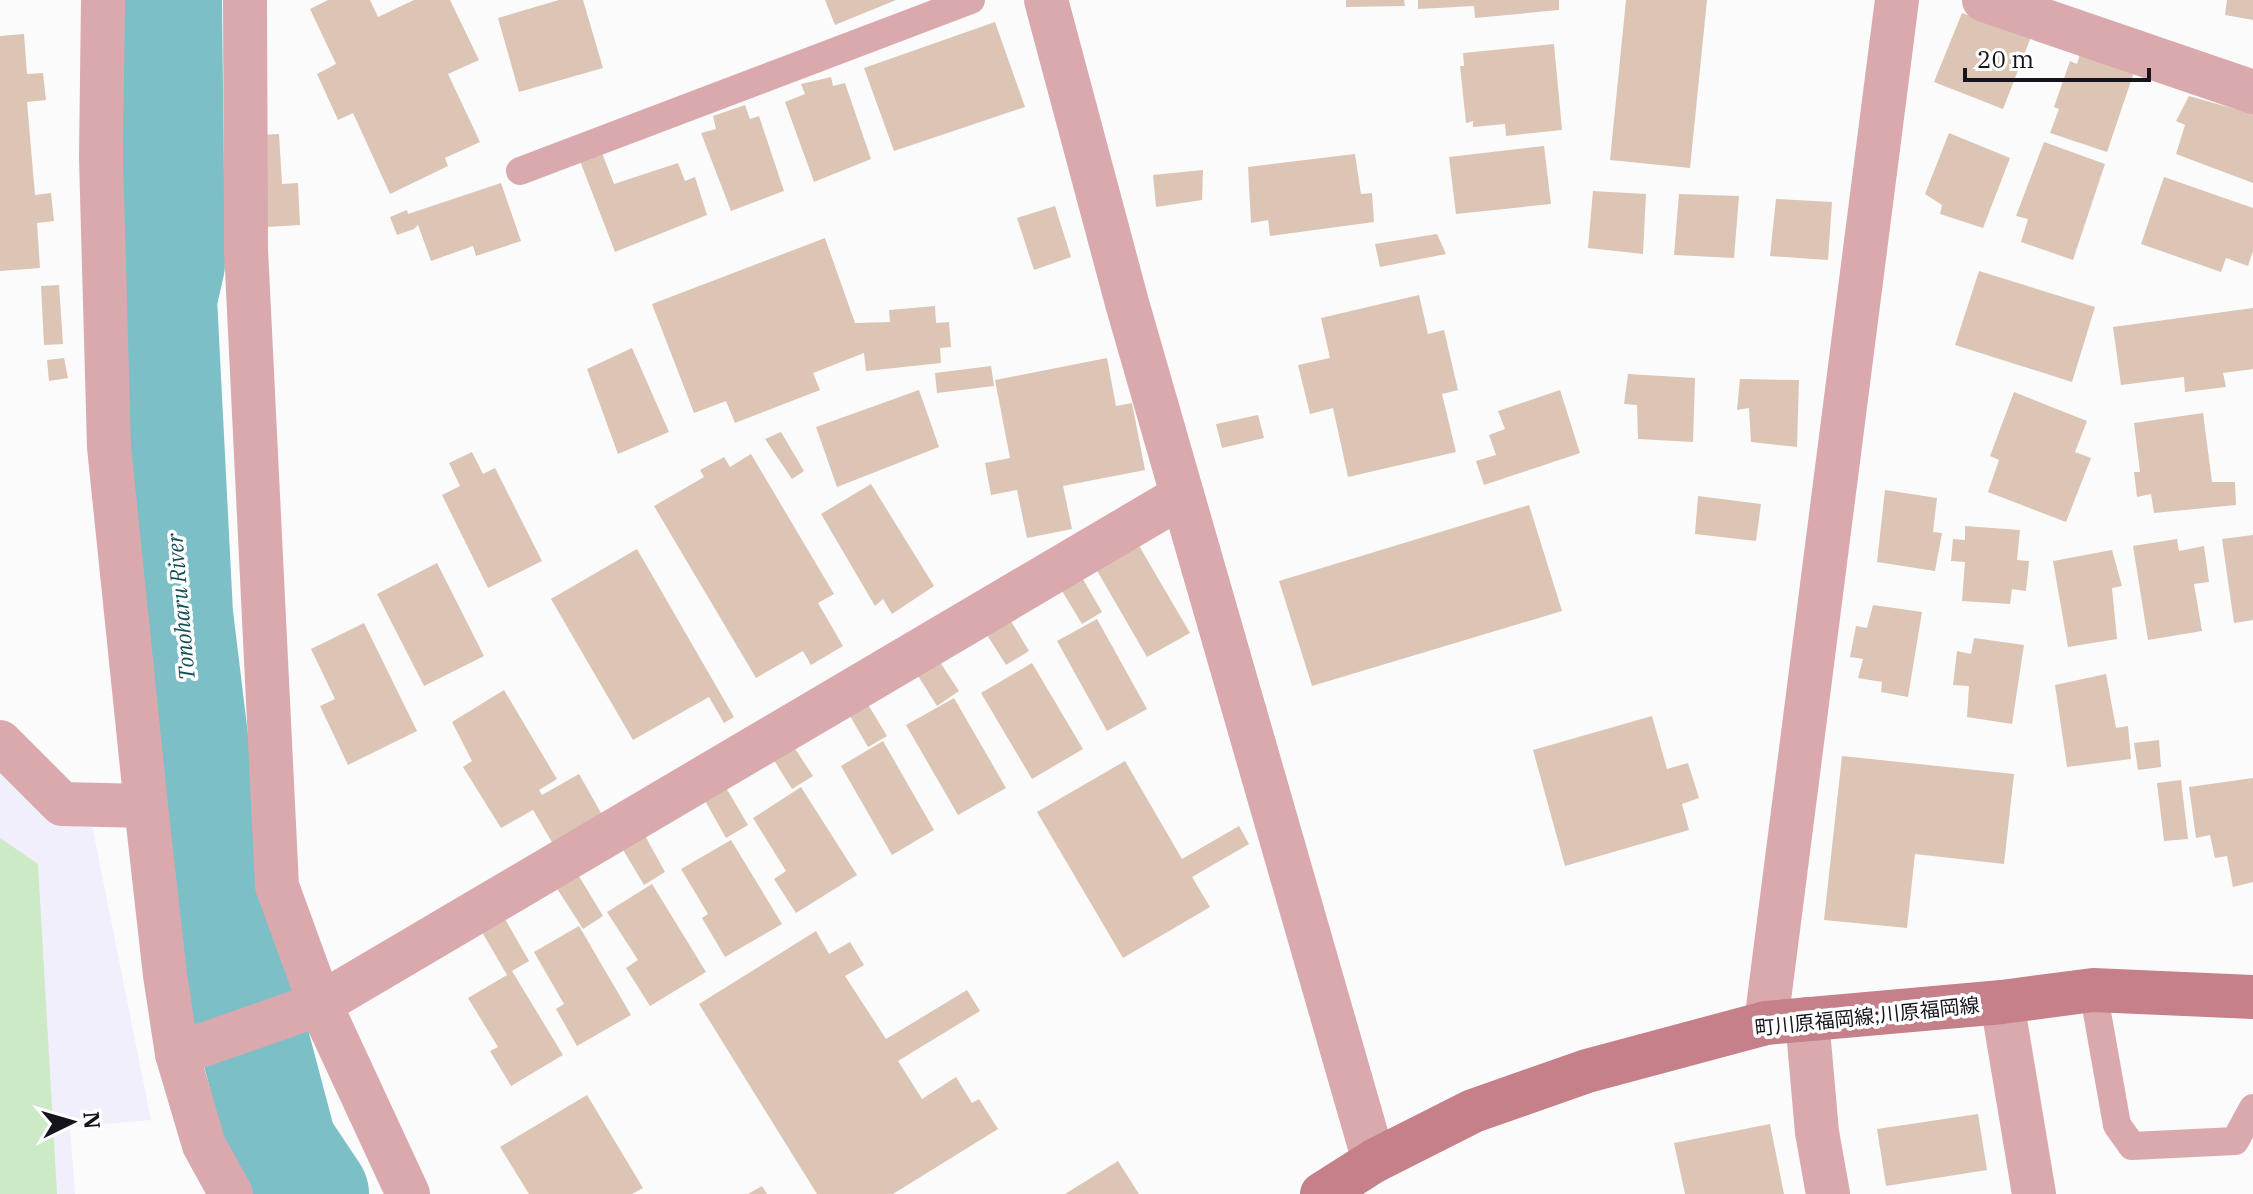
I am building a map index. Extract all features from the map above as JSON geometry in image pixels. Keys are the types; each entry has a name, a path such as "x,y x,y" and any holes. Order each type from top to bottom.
{"main road":[{"name":"町川原福岡線;川原福岡線","path":"1322,1194 1374,1161 1473,1111 1587,1071 1787,1021 2002,1002 2093,990 2253,997"}],"street":[{"path":"103,0 101,158 109,447 146,806 177,1054 204,1145 231,1194"},
{"path":"245,0 246,249 277,886 320,1004 408,1194"},
{"path":"1046,0 1182,496 1374,1161"},
{"path":"1828,1194 1817,1132 1787,1021 1897,0"},
{"path":"1989,1 2253,92"},
{"path":"177,1054 320,1004 1182,496"},
{"path":"0,742 62,804 146,806"},
{"path":"2002,1002 2034,1194"}],"lane":[{"path":"520,171 971,0"},
{"path":"2093,990 2117,1125 2132,1146 2235,1141 2253,1108"}],"shaded area":[{"path":"0,771 91,820 151,1120 70,1127 75,1194 0,1194"}],"green space":[{"path":"0,838 38,864 57,1194 0,1194"}],"building":[{"path":"328,0 370,0 378,17 414,0 450,0 479,60 448,74 480,142 445,158 448,166 390,194 353,113 338,120 317,74 336,64 310,9"},
{"path":"559,0 583,0 603,68 519,92 498,18"},
{"path":"825,0 896,0 835,25"},
{"path":"1346,0 1404,0 1405,6 1346,7"},
{"path":"1418,0 1559,0 1559,10 1475,18 1474,6 1418,9"},
{"path":"1626,0 1707,0 1690,168 1610,160"},
{"path":"2227,0 2253,0 2253,20 2225,15"},
{"path":"1962,13 2031,37 2003,109 1934,82"},
{"path":"995,22 1025,107 894,151 864,68"},
{"path":"24,34 27,74 43,73 46,100 27,102 35,195 51,193 54,221 37,223 40,268 0,271 0,36"},
{"path":"1554,44 1562,130 1506,136 1505,124 1473,127 1473,121 1466,123 1460,66 1464,66 1463,53"},
{"path":"2080,54 2134,72 2107,152 2050,133 2059,109 2054,107 2070,61 2077,64"},
{"path":"831,77 833,86 845,83 871,159 814,182 785,102 805,94 801,84"},
{"path":"2189,96 2253,114 2253,183 2176,154 2185,125 2176,121"},
{"path":"745,105 750,119 759,116 784,191 731,211 701,133 716,129 713,116"},
{"path":"1949,133 2010,158 1983,228 1940,214 1942,205 1925,194"},
{"path":"279,134 282,184 298,183 300,225 267,227 261,135"},
{"path":"2044,142 2105,164 2073,260 2021,242 2028,219 2016,216"},
{"path":"1544,146 1551,204 1456,214 1449,157"},
{"path":"602,153 614,184 678,163 685,181 695,177 707,215 615,252 580,161"},
{"path":"1355,154 1361,194 1372,193 1374,222 1270,236 1268,220 1251,223 1248,167"},
{"path":"1203,170 1202,200 1156,207 1153,175"},
{"path":"2164,177 2253,208 2253,251 2248,266 2226,258 2221,272 2141,244"},
{"path":"501,183 521,241 476,256 473,246 431,261 418,225 397,235 390,217 407,210 408,214"},
{"path":"1593,191 1646,194 1643,254 1588,248"},
{"path":"1679,194 1739,196 1734,258 1674,255"},
{"path":"1776,199 1832,202 1828,260 1770,256"},
{"path":"1055,206 1071,257 1034,270 1017,218"},
{"path":"1437,234 1446,254 1380,267 1375,244"},
{"path":"825,238 855,323 890,322 889,310 935,306 936,323 949,322 951,347 940,348 941,363 866,371 864,353 813,373 820,390 735,423 726,401 694,413 652,304"},
{"path":"1979,271 2095,307 2072,382 1955,345"},
{"path":"59,285 63,344 44,345 41,286"},
{"path":"1419,295 1428,334 1444,330 1458,390 1442,394 1456,452 1348,477 1333,408 1310,414 1298,365 1330,358 1321,318"},
{"path":"2253,308 2253,369 2223,373 2226,387 2185,392 2184,377 2121,385 2113,327"},
{"path":"632,348 669,432 618,454 587,369"},
{"path":"64,358 68,378 49,381 47,360"},
{"path":"1107,358 1116,406 1132,403 1145,470 1063,486 1072,529 1027,538 1017,490 991,495 985,463 1010,458 995,380"},
{"path":"991,366 994,386 937,393 935,373"},
{"path":"1628,374 1695,378 1693,442 1638,439 1637,405 1624,404"},
{"path":"1740,379 1799,380 1797,447 1751,442 1749,408 1737,410"},
{"path":"919,390 939,447 837,487 816,427"},
{"path":"1560,390 1580,453 1484,485 1476,461 1496,455 1489,435 1505,429 1498,411"},
{"path":"2014,392 2087,421 2075,452 2091,458 2066,522 1988,492 1999,460 1990,456"},
{"path":"2203,413 2212,482 2235,482 2236,505 2154,513 2151,494 2137,497 2134,472 2140,472 2134,423"},
{"path":"1258,415 1264,438 1222,448 1216,424"},
{"path":"781,432 804,471 792,479 765,439"},
{"path":"472,452 483,474 495,468 542,561 488,588 442,495 460,486 449,463"},
{"path":"751,454 834,594 818,603 843,646 811,665 803,651 756,678 654,506 704,477 700,470 724,457 730,467"},
{"path":"871,484 934,586 892,614 883,599 875,606 821,514"},
{"path":"1885,490 1937,498 1933,532 1942,533 1935,571 1877,562"},
{"path":"1698,496 1761,504 1756,541 1695,534"},
{"path":"1529,505 1562,611 1312,686 1279,581"},
{"path":"1965,526 2020,530 2017,560 2029,561 2026,591 2012,589 2010,604 1962,601 1965,562 1951,561 1953,539 1965,540"},
{"path":"2253,535 2253,620 2234,623 2222,539"},
{"path":"2177,539 2179,551 2204,546 2209,582 2194,584 2202,631 2148,640 2133,546"},
{"path":"1138,544 1190,633 1147,657 1096,569"},
{"path":"637,549 734,717 724,723 709,697 633,740 551,599"},
{"path":"2112,550 2122,586 2112,588 2117,639 2068,647 2053,561"},
{"path":"437,563 484,656 424,686 377,594"},
{"path":"1077,569 1102,612 1082,624 1056,581"},
{"path":"1873,605 1922,612 1908,697 1881,692 1882,682 1858,678 1863,659 1850,657 1856,626 1867,628"},
{"path":"1006,613 1029,651 1006,665 982,627"},
{"path":"1097,619 1147,709 1107,731 1057,641"},
{"path":"364,623 417,731 348,765 320,706 335,699 311,649"},
{"path":"1974,638 2024,645 2012,724 1967,717 1969,686 1953,685 1957,651 1971,654"},
{"path":"936,656 959,691 937,706 915,671"},
{"path":"1032,663 1083,749 1032,779 981,693"},
{"path":"2106,674 2116,728 2128,726 2131,759 2067,767 2055,685"},
{"path":"504,690 557,779 539,790 542,795 579,774 605,820 556,849 533,810 501,828 463,767 472,761 452,722"},
{"path":"864,698 887,736 868,747 846,709"},
{"path":"954,698 1006,788 958,815 906,725"},
{"path":"1652,716 1667,769 1688,763 1699,798 1682,804 1689,830 1565,866 1533,750"},
{"path":"2159,740 2161,767 2138,770 2134,743"},
{"path":"790,741 813,776 792,789 770,754"},
{"path":"883,741 934,830 892,855 841,766"},
{"path":"1842,756 2014,774 2004,864 1915,854 1907,928 1824,920"},
{"path":"1125,761 1182,859 1239,826 1249,844 1192,877 1210,907 1123,958 1037,812"},
{"path":"2253,778 2253,882 2233,887 2227,856 2215,858 2210,835 2196,838 2189,787"},
{"path":"2181,780 2188,839 2164,841 2157,783"},
{"path":"725,786 748,825 726,838 704,799"},
{"path":"801,787 857,875 796,913 774,879 786,871 753,818"},
{"path":"644,834 665,872 644,885 622,848"},
{"path":"731,840 782,924 725,957 702,918 708,914 681,869"},
{"path":"577,873 603,916 583,929 556,887"},
{"path":"652,884 706,972 650,1006 626,968 638,960 607,912"},
{"path":"505,919 529,961 512,971 563,1055 511,1086 490,1051 498,1047 468,998 507,975 482,932"},
{"path":"579,926 631,1015 577,1046 556,1009 564,1004 534,952"},
{"path":"816,931 829,954 850,942 864,965 845,976 886,1039 967,990 980,1011 898,1061 922,1099 956,1077 972,1103 979,1099 998,1129 893,1194 817,1194 699,1004"},
{"path":"587,1095 643,1188 632,1194 529,1194 500,1147"},
{"path":"1978,1114 1987,1170 1886,1186 1877,1129"},
{"path":"1770,1124 1784,1194 1685,1194 1674,1143"},
{"path":"1118,1161 1139,1194 1065,1194"},
{"path":"762,1186 767,1194 748,1194"}],"waterway":[{"name":"Tonoharu River","path":"167,0 170,264 162,299 178,614 218,944 255,1044 282,1146 314,1194"}]}
